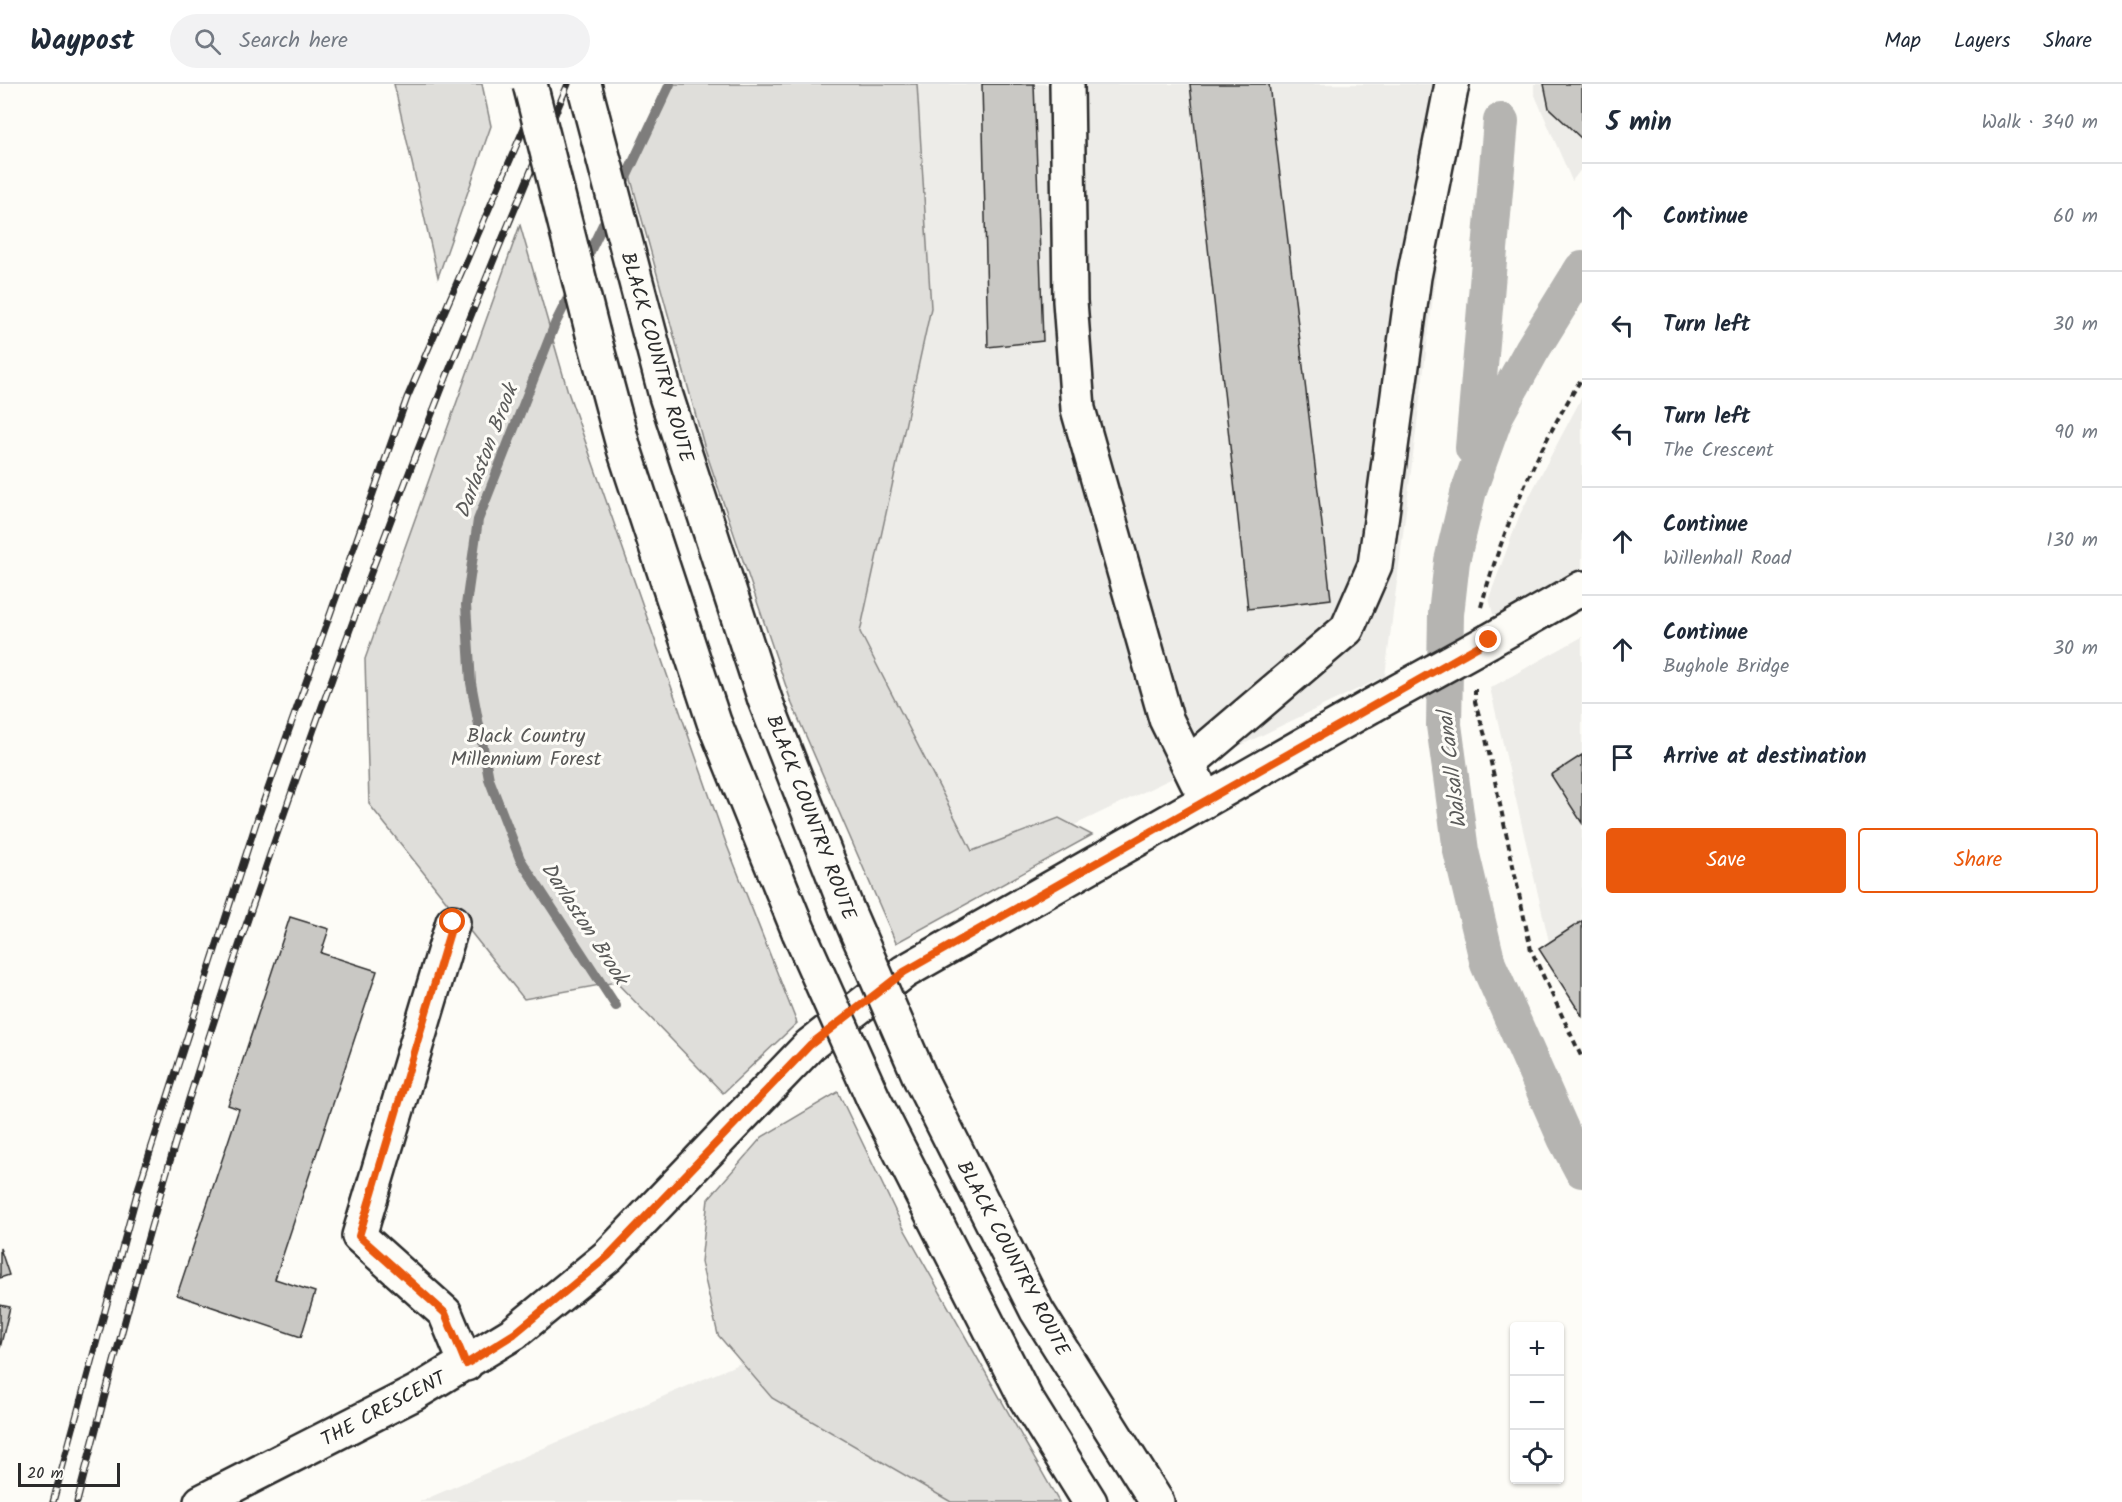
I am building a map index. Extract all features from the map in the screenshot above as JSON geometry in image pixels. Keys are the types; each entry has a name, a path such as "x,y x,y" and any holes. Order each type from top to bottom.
{"main road":[{"path":"530,84 624,449 714,722 799,932 873,1098 1026,1399 1090,1502"},
{"name":"BLACK COUNTRY ROUTE","path":"584,84 666,396 762,689 846,907 921,1080 1037,1311 1157,1502"},
{"path":"1066,84 1071,301 1078,409 1166,719 1206,800"},
{"path":"1188,764 1347,629 1375,565 1414,276 1452,84"},
{"name":"THE CRESCENT","path":"201,1502 415,1393 514,1334 608,1256 810,1045 904,972 1373,705 1484,627 1582,588"},
{"path":"453,922 359,1236 445,1313 466,1364"}],"path":[{"path":"1484,627 1494,559 1520,497 1563,408 1582,378"},
{"path":"1475,679 1475,702 1486,739 1531,950 1582,1058"}],"shaded area":[{"path":"917,84 1460,84 1385,676 983,869 841,630 931,308"},
{"path":"1534,84 1582,84 1582,168 1572,181 1534,93"},
{"path":"1582,397 1582,573 1502,616 1493,614 1489,598 1520,514"},
{"path":"1582,637 1582,1008 1550,946 1490,688"},
{"path":"896,1296 1019,1502 419,1502"}],"green space":[{"path":"394,84 482,84 491,126 438,277"},
{"path":"670,84 917,84 931,308 860,632 972,851 1059,818 1092,835 896,943 792,704 705,449 629,172"},
{"name":"Black Country Millennium Forest","path":"520,225 568,392 726,843 797,1023 723,1093 616,982 524,999 369,804 365,659"},
{"path":"838,1092 902,1225 1059,1502 951,1502 772,1398 718,1335 701,1262 708,1199 762,1137"}],"building":[{"path":"982,84 1034,84 1043,341 988,347"},
{"path":"1190,84 1269,84 1331,599 1248,609"},
{"path":"1544,84 1582,84 1582,139 1549,108"},
{"path":"1582,755 1582,823 1551,775"},
{"path":"290,917 329,929 321,953 377,971 275,1279 315,1292 301,1337 177,1295 239,1109 228,1105"},
{"path":"1582,921 1582,1016 1539,949"},
{"path":"0,1248 9,1275 0,1278"},
{"path":"0,1305 10,1307 0,1348"}],"waterway":[{"name":"Darlaston Brook","path":"620,190 670,84"},
{"path":"1473,448 1501,121"},
{"name":"Darlaston Brook","path":"583,266 609,212"},
{"name":"Walsall Canal","path":"1582,269 1532,350 1496,415 1469,490 1452,561 1446,614 1444,725 1461,851 1488,964 1565,1138 1582,1170"},
{"name":"Darlaston Brook","path":"573,288 555,324 478,520 466,605 471,683 489,779 520,859 616,1006"}],"railway":[{"path":"53,1502 139,1186 258,817 407,398 543,84"},
{"path":"77,1502 130,1301 173,1152 274,844 413,461 568,84"}],"route":[{"path":"453,922 359,1236 445,1313 466,1364 514,1334 608,1256 745,1110 810,1045 904,972 1489,640"}]}
